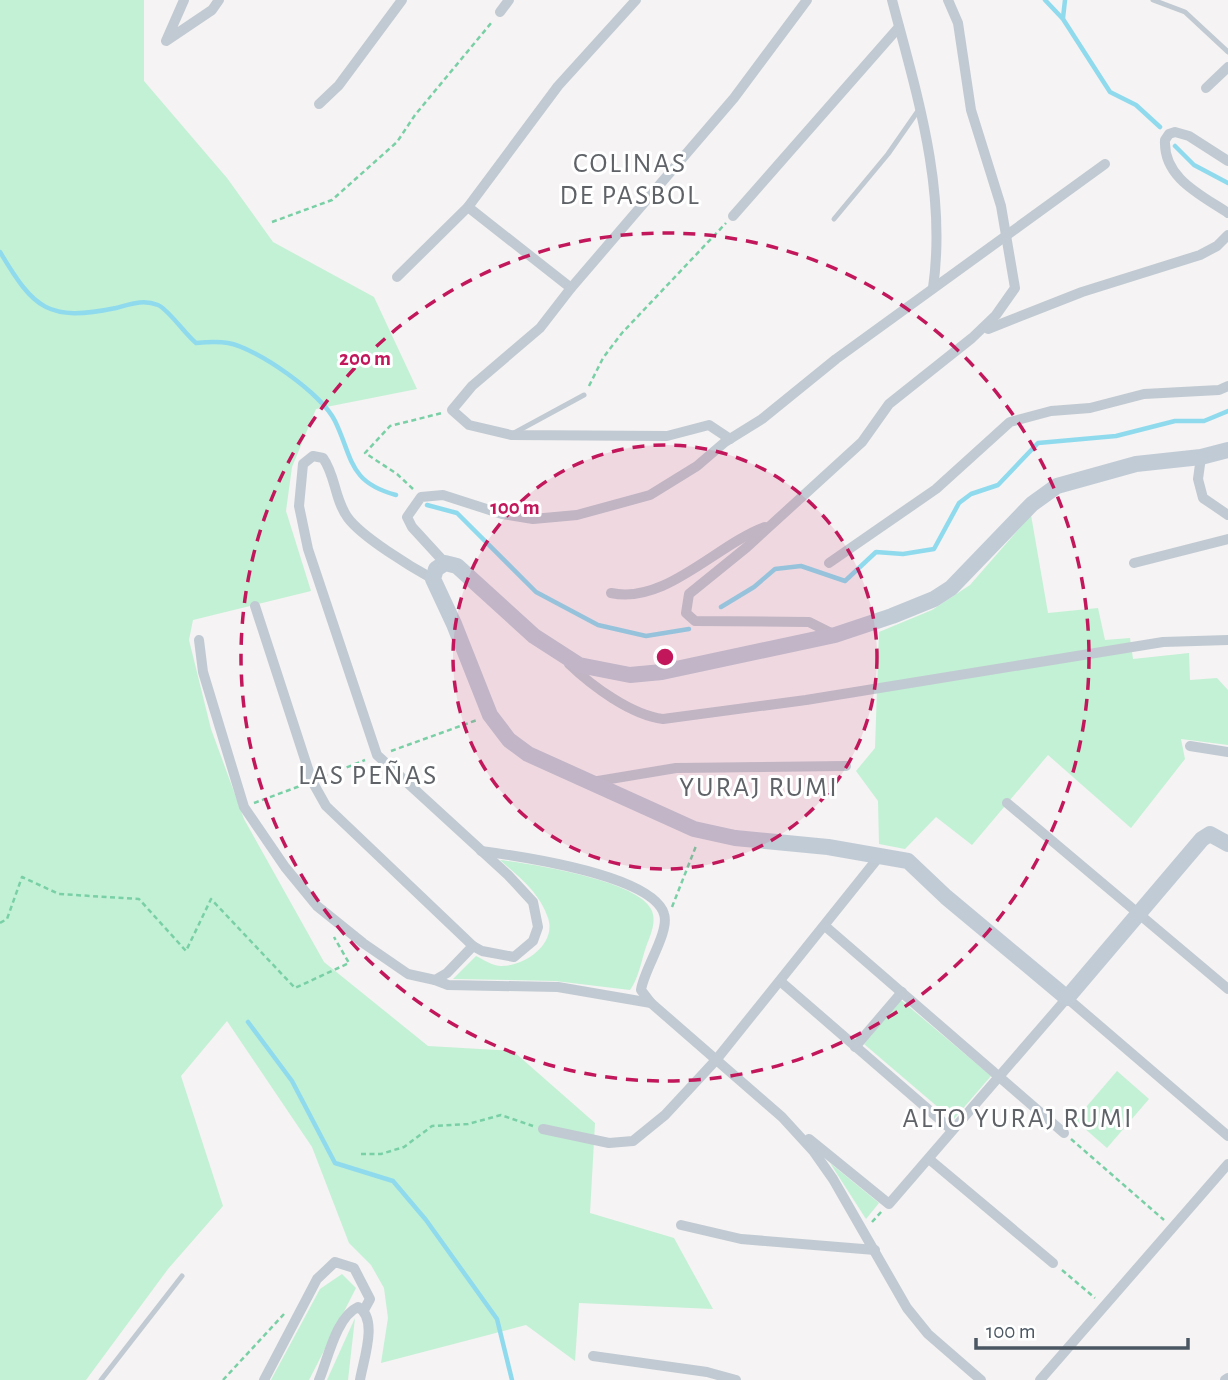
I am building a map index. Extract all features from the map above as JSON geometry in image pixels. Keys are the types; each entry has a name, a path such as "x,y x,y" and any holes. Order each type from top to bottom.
{"street":[{"path":"184,0 166,41 212,10 219,0"},
{"path":"319,104 339,85 402,0"},
{"path":"500,12 509,0"},
{"path":"397,277 468,206 558,86 636,0"},
{"path":"730,439 709,425 667,436 511,435 469,425 452,410 472,386 540,328 734,98 807,0"},
{"path":"892,0 922,106 936,200 937,263 933,288"},
{"path":"835,635 809,622 695,621 686,613 689,594 862,442 889,404 972,338 996,315 1015,288 1001,206 971,110 958,23 948,0"},
{"path":"733,216 899,27"},
{"path":"1206,88 1228,67"},
{"path":"1228,161 1183,133 1169,134 1165,140 1172,171 1186,186 1228,213"},
{"path":"1105,164 836,359 762,419 730,439 697,466 650,495 577,515 518,518 443,495 421,497 407,517 412,527 445,563 457,566 534,636 560,654 579,665 607,672 662,672 835,635 892,617 951,588 1032,504 1057,486 1136,464 1201,457 1228,450"},
{"path":"468,206 571,288"},
{"path":"972,338 1028,311 1200,255 1228,236"},
{"path":"829,563 936,489 1010,422 1051,411 1090,408 1144,394 1225,390"},
{"path":"255,606 282,682 312,781 326,806 473,946 493,954 514,957 533,941 538,927 533,902 376,755 308,549 299,506 303,464 313,456 323,458 331,468 336,496 348,518 362,533 433,579 490,715 509,740 528,754 705,832 735,838 828,847 878,858 908,861 946,897 1228,1136"},
{"path":"1201,457 1199,489 1203,498 1228,515"},
{"path":"611,593 628,597 644,593 693,570 742,535 770,525"},
{"path":"1133,563 1228,539"},
{"path":"433,579 436,569 445,563"},
{"path":"198,640 203,671 244,807 285,867 317,906 363,943 408,974 448,985 558,987 651,1003"},
{"path":"560,654 582,677 643,713 663,719 806,700 1163,642 1228,640"},
{"path":"1191,746 1228,752"},
{"path":"589,782 676,768 846,766"},
{"path":"1007,803 1228,989"},
{"path":"481,851 549,861 632,886 655,900 664,915 663,929 642,980 641,990 651,1003 782,1117 889,1204 1141,914 1202,839 1210,834 1228,844"},
{"path":"543,1129 609,1143 632,1141 665,1115 716,1059 878,858"},
{"path":"825,926 1064,1133"},
{"path":"435,980 447,973 473,946"},
{"path":"780,981 952,1130"},
{"path":"855,1046 902,992"},
{"path":"782,1117 814,1152 875,1250 907,1308 928,1334 981,1380"},
{"path":"929,1159 1053,1263"},
{"path":"1040,1380 1228,1164"},
{"path":"681,1225 741,1239 875,1250"},
{"path":"264,1380 317,1279 335,1262 354,1268 370,1299 364,1310 369,1327 360,1380"},
{"path":"318,1380 347,1315 358,1307 364,1310"},
{"path":"593,1356 708,1372 736,1380"}],"lane":[{"path":"1153,0 1185,12 1228,52"},
{"path":"834,219 888,154 922,106"},
{"path":"511,435 584,395"},
{"path":"101,1380 182,1276"}],"path":[{"path":"272,222 332,201 397,142 415,115 500,12"},
{"path":"584,395 603,358 622,333 733,216"},
{"path":"421,497 397,474 365,453 390,426 452,410"},
{"path":"376,755 422,742 490,715"},
{"path":"664,915 675,905 695,848 705,832"},
{"path":"0,923 7,919 22,877 59,894 139,899 186,951 211,900 295,988 349,963 330,929"},
{"path":"361,1154 381,1154 404,1147 432,1126 468,1124 501,1115 543,1129"},
{"path":"1064,1133 1174,1228"},
{"path":"863,1231 889,1204"},
{"path":"1053,1263 1105,1307"},
{"path":"223,1380 289,1310"}],"green space":[{"path":"0,0 144,0 144,81 227,178 273,242 374,297 417,389 316,409 292,467 286,511 311,591 193,620 189,640 211,729 244,819 324,962 428,1046 513,1051 595,1123 590,1213 674,1238 713,1309 579,1303 575,1361 526,1325 381,1363 388,1318 384,1288 371,1265 349,1243 312,1147 227,1021 181,1076 223,1206 168,1269 86,1380 0,1380"},
{"path":"1031,515 1048,613 1098,608 1105,640 1130,638 1133,659 1189,653 1190,680 1217,678 1228,690 1228,745 1181,739 1185,759 1131,828 1048,755 972,845 936,817 905,849 879,844 878,801 856,771 875,748 879,632 932,610 970,585"},
{"path":"500,860 535,865 605,882 641,899 651,909 653,924 630,990 555,981 453,979 476,956 498,966 519,963 537,952 548,937 548,918 540,901"},
{"path":"901,1000 991,1076 953,1120 864,1044"},
{"path":"1117,1071 1149,1099 1107,1148 1075,1120"},
{"path":"830,1163 879,1203 866,1219"},
{"path":"342,1274 356,1288 309,1380 271,1380 320,1289"},
{"path":"355,1318 348,1380 327,1380"}],"waterway":[{"path":"1045,0 1063,19 1110,92 1136,105 1160,127"},
{"path":"1063,18 1065,0"},
{"path":"1175,146 1194,165 1228,183"},
{"path":"0,252 23,287 45,307 74,313 153,303 167,311 196,343 228,343 271,363 303,386 328,410 360,476 380,490 396,495"},
{"path":"721,607 754,587 775,569 801,566 845,581 876,552 903,554 934,549 959,503 971,494 998,485 1038,443 1116,436 1175,421 1204,421 1228,411"},
{"path":"427,505 457,513 536,592 598,625 646,636 689,629"},
{"path":"248,1022 292,1081 335,1163 393,1181 426,1220 497,1319 512,1380"}],"district":[{"name":"COLINAS DE PASBOL","path":"630,180"},
{"name":"LAS PEÑAS","path":"368,776"},
{"name":"YURAJ RUMI","path":"759,788"},
{"name":"ALTO YURAJ RUMI","path":"1018,1119"}]}
